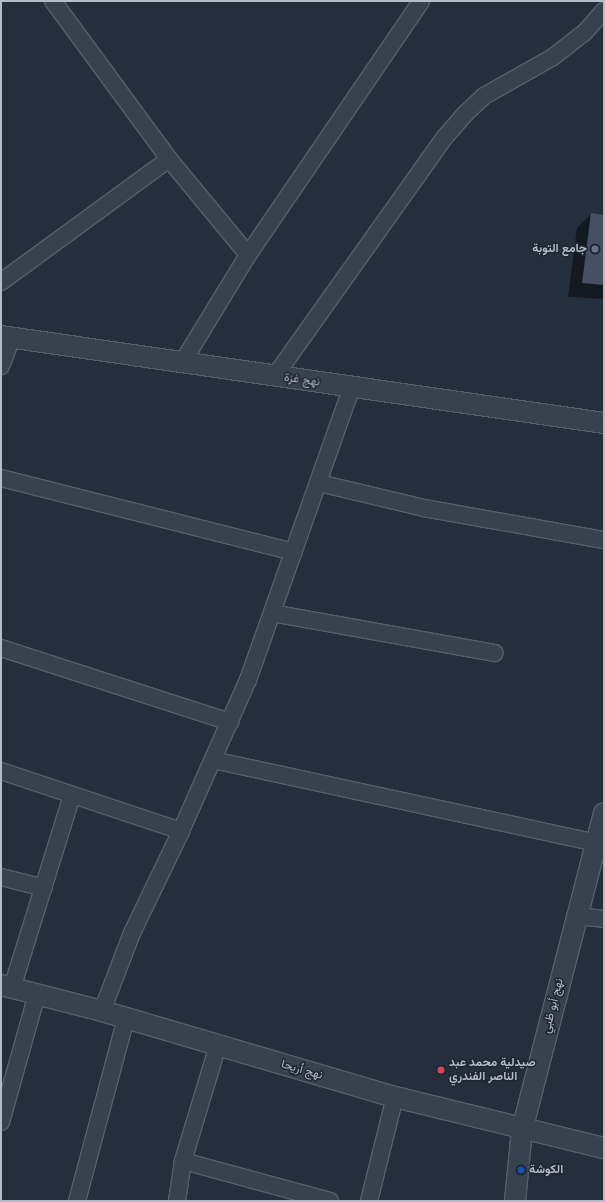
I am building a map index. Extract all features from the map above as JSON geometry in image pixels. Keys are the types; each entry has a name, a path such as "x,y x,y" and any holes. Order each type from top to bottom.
{"street":[{"path":"53,1 169,159 248,255"},
{"path":"182,362 248,255 421,1"},
{"path":"275,376 445,137 466,113 484,96 553,57 584,33 604,11"},
{"path":"1,282 169,159"},
{"path":"1,366 7,337"},
{"name":"نهج غزة","path":"7,337 604,423"},
{"path":"102,1011 132,933 181,831 230,722 272,613 352,387"},
{"path":"1,478 294,552"},
{"path":"318,483 424,508 604,540"},
{"path":"272,613 494,652"},
{"path":"1,648 230,722"},
{"path":"213,760 596,843"},
{"path":"1,771 181,831"},
{"path":"7,986 44,888 72,794"},
{"name":"نهج أبو ظبي","path":"515,1201 522,1130 576,916 604,813"},
{"path":"1,877 44,888"},
{"path":"576,916 604,919"},
{"name":"نهج أريحا","path":"7,986 102,1011 395,1097 522,1130 604,1148"},
{"path":"2,1114 37,994"},
{"path":"77,1201 126,1018"},
{"path":"177,1201 183,1161 218,1045"},
{"path":"369,1201 395,1097"},
{"path":"183,1161 287,1195 330,1201"}],"building":[{"name":"جامع التوبة","path":"591,213 604,215 604,285 582,283"}],"place":[{"name":"جامع التوبة","path":"595,249"},
{"name":"صيدلية محمد عبد الناصر الفندري","path":"441,1070"},
{"name":"الكوشة","path":"521,1170"}]}
